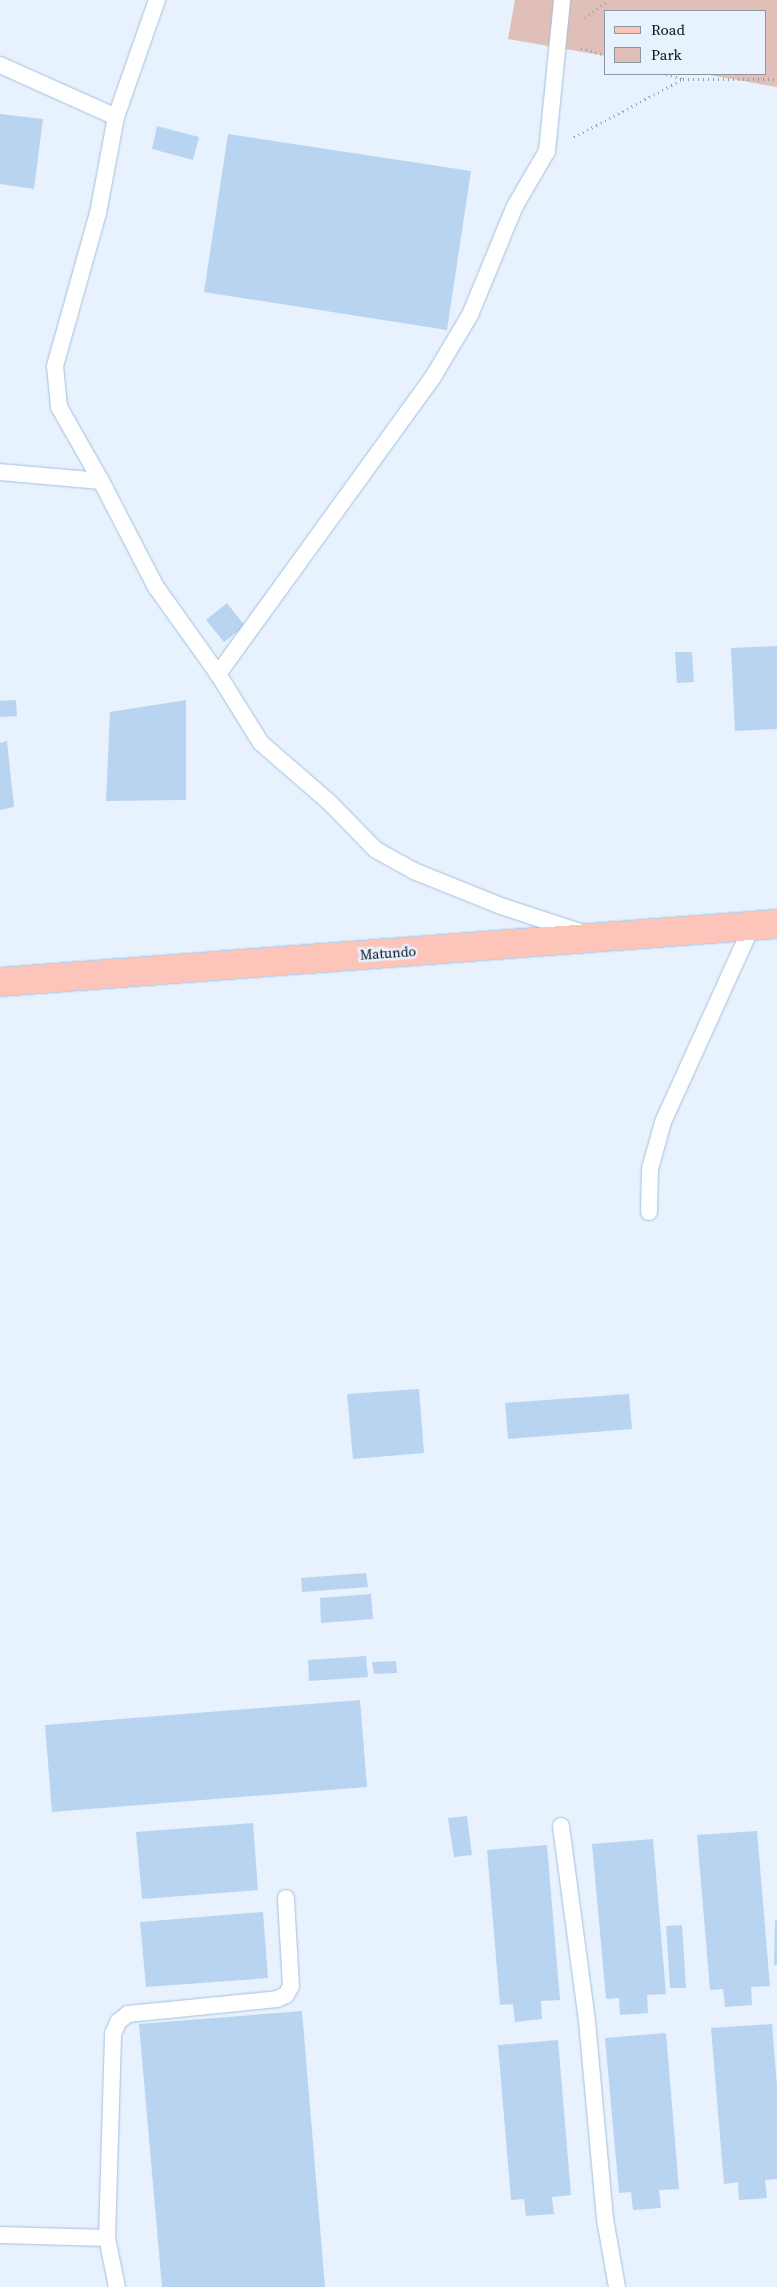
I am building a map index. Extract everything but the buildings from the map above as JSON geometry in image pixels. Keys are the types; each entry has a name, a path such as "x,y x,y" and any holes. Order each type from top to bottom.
{"main road":[{"name":"Matundo","path":"0,982 765,925"}],"lane":[{"path":"158,0 116,117 98,213 55,366 59,407 102,481 156,587 218,674 261,743 329,802 376,850 414,871 501,906 598,938"},
{"path":"218,674 433,377 470,315 515,206 547,151 562,0"},
{"path":"0,65 116,117"},
{"path":"0,472 102,481"},
{"path":"649,1212 650,1169 664,1122 765,925"},
{"path":"561,1826 587,2021 605,2219 617,2287"},
{"path":"117,2287 107,2238 113,2034 118,2022 128,2014 278,1999 286,1994 291,1986 286,1898"},
{"path":"0,2235 107,2238"}],"path":[{"path":"669,75 683,79 777,79"},
{"path":"547,151 683,79"}],"green space":[{"path":"515,0 777,0 777,87 710,75 767,75 767,10 604,10 604,56 508,39"}]}
